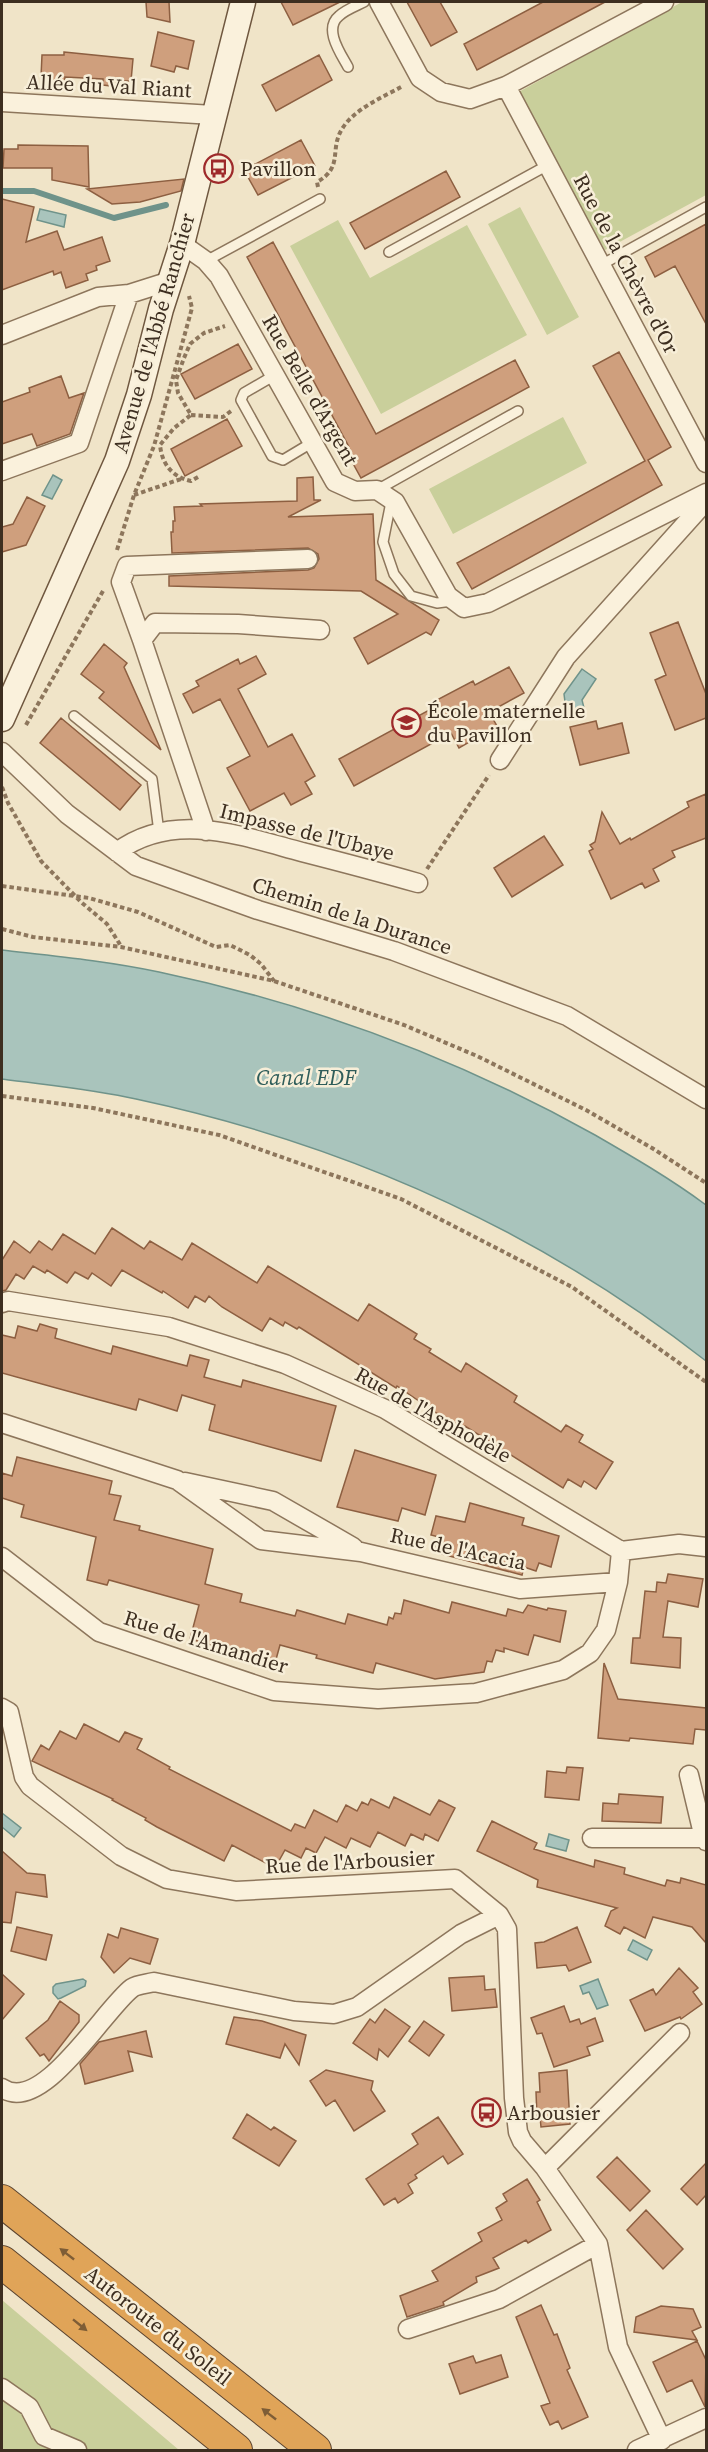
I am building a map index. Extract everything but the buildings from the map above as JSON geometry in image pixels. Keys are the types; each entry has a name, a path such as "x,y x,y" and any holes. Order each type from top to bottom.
{"highway":[{"name":"Autoroute du Soleil","path":"2,2201 315,2451"},
{"path":"2,2262 236,2451"}],"street":[{"name":"Avenue de l'Abbé Ranchier","path":"2,718 117,461 139,395 161,309 178,288 182,244 243,2"},
{"path":"379,2 420,78 441,92 470,99 506,86 664,2"},
{"name":"Rue de la Chèvre d'Or","path":"506,86 706,463"},
{"name":"Allée du Val Riant","path":"2,102 213,115"},
{"name":"Rue Belle d'Argent","path":"182,244 206,261 219,276 335,482 355,491 384,495"},
{"path":"2,335 98,297 178,288"},
{"path":"129,294 161,309"},
{"path":"2,471 79,443 129,294"},
{"path":"384,495 448,596 464,608 488,603 706,493"},
{"path":"500,760 566,657 706,501"},
{"path":"206,831 121,582 127,566 308,559"},
{"path":"142,640 155,623 238,624 320,630"},
{"name":"Chemin de la Durance","path":"2,752 67,814 136,866 258,910 394,951 567,1016 706,1099"},
{"name":"Impasse de l'Ubaye","path":"117,852 133,840 159,832 219,830 418,882"},
{"name":"Rue de l'Asphodèle","path":"2,1302 8,1301 169,1327 285,1364 386,1409 621,1551"},
{"name":"Rue de l'Acacia","path":"2,1423 177,1480 273,1501 361,1552"},
{"name":"Rue de l'Acacia","path":"177,1480 261,1540 361,1552 520,1588 618,1582"},
{"path":"621,1551 679,1544 706,1547"},
{"name":"Rue de l'Amandier","path":"2,1557 99,1632 274,1691 378,1699 476,1693 563,1670 590,1653 606,1630 618,1582 621,1551"},
{"name":"Rue de l'Arbousier","path":"2,1708 9,1712 13,1722 24,1777 30,1786 121,1856 167,1879 236,1891 455,1880 499,1915"},
{"path":"592,1838 705,1840 689,1775"},
{"path":"2,2088 7,2092 29,2091 55,2075 116,2002 135,1986 154,1982 294,2011 334,2014 357,2007 461,1934 499,1915 507,1929 516,2122 522,2141 545,2168 598,2244 618,2347 662,2440"},
{"path":"545,2168 680,2033"},
{"path":"408,2329 499,2299 598,2244"},
{"path":"2,2388 29,2407 44,2436 77,2451"},
{"path":"637,2451 706,2418"}],"lane":[{"path":"348,67 335,42 333,28 337,16 364,2"},
{"path":"389,252 548,165"},
{"path":"206,261 320,199"},
{"path":"602,265 706,207"},
{"path":"275,375 244,393 241,400 272,456 283,460 313,442"},
{"path":"455,601 437,603 411,596 394,574 383,542 384,495 518,411"},
{"path":"74,716 152,779 159,832"}],"path":[{"path":"320,199 317,182 329,175 334,164 338,137 348,121 379,99 420,78"},
{"path":"114,558 134,495 154,446 192,308 190,297 178,288"},
{"path":"191,415 178,393 176,380 190,344 204,333 231,323"},
{"path":"198,477 191,481 181,479 169,470 161,454 160,445 174,428 191,415 223,417 244,404"},
{"path":"134,495 181,479"},
{"path":"21,733 105,588"},
{"path":"418,882 500,760"},
{"path":"2,787 8,803 41,861 74,895 107,924 121,947"},
{"path":"2,886 74,895 138,912 216,947 230,945 250,955 261,963 274,981"},
{"path":"2,929 33,937 121,947 274,981 404,1025 477,1056 586,1110 652,1148 706,1183"},
{"path":"2,1096 93,1108 219,1135 401,1199 572,1287 706,1382"}],"green space":[{"path":"682,2 706,2 706,195 605,250 515,94"},
{"path":"520,207 579,317 547,335 488,224"},
{"path":"338,220 370,278 467,225 527,335 381,414 290,246"},
{"path":"563,417 587,463 453,534 429,489"},
{"path":"2,2300 179,2450 2,2450"}],"water":[{"path":"40,209 66,215 64,227 37,220"},
{"path":"53,475 62,480 52,499 42,495"},
{"path":"582,669 596,679 582,700 584,708 566,710 564,694"},
{"name":"Canal EDF","path":"2,950 139,968 272,1000 383,1037 437,1058 543,1107 609,1143 666,1177 706,1205 706,1361 642,1314 575,1271 507,1232 436,1197 364,1167 290,1140 214,1118 119,1096 2,1079"},
{"path":"2,1813 21,1828 14,1837 2,1827"},
{"path":"549,1834 569,1840 566,1851 546,1846"},
{"path":"633,1940 652,1950 647,1960 628,1950"},
{"path":"83,1979 86,1981 85,1986 61,1998 58,1999 53,1993 53,1987 56,1984"},
{"path":"598,1979 608,2005 597,2009 589,1992 583,1994 580,1986"}],"waterway":[{"path":"2,191 34,191 114,218 166,205"}],"place":[{"name":"Pavillon","path":"219,169"},
{"name":"École maternelle du Pavillon","path":"406,723"},
{"name":"Arbousier","path":"486,2113"}]}
